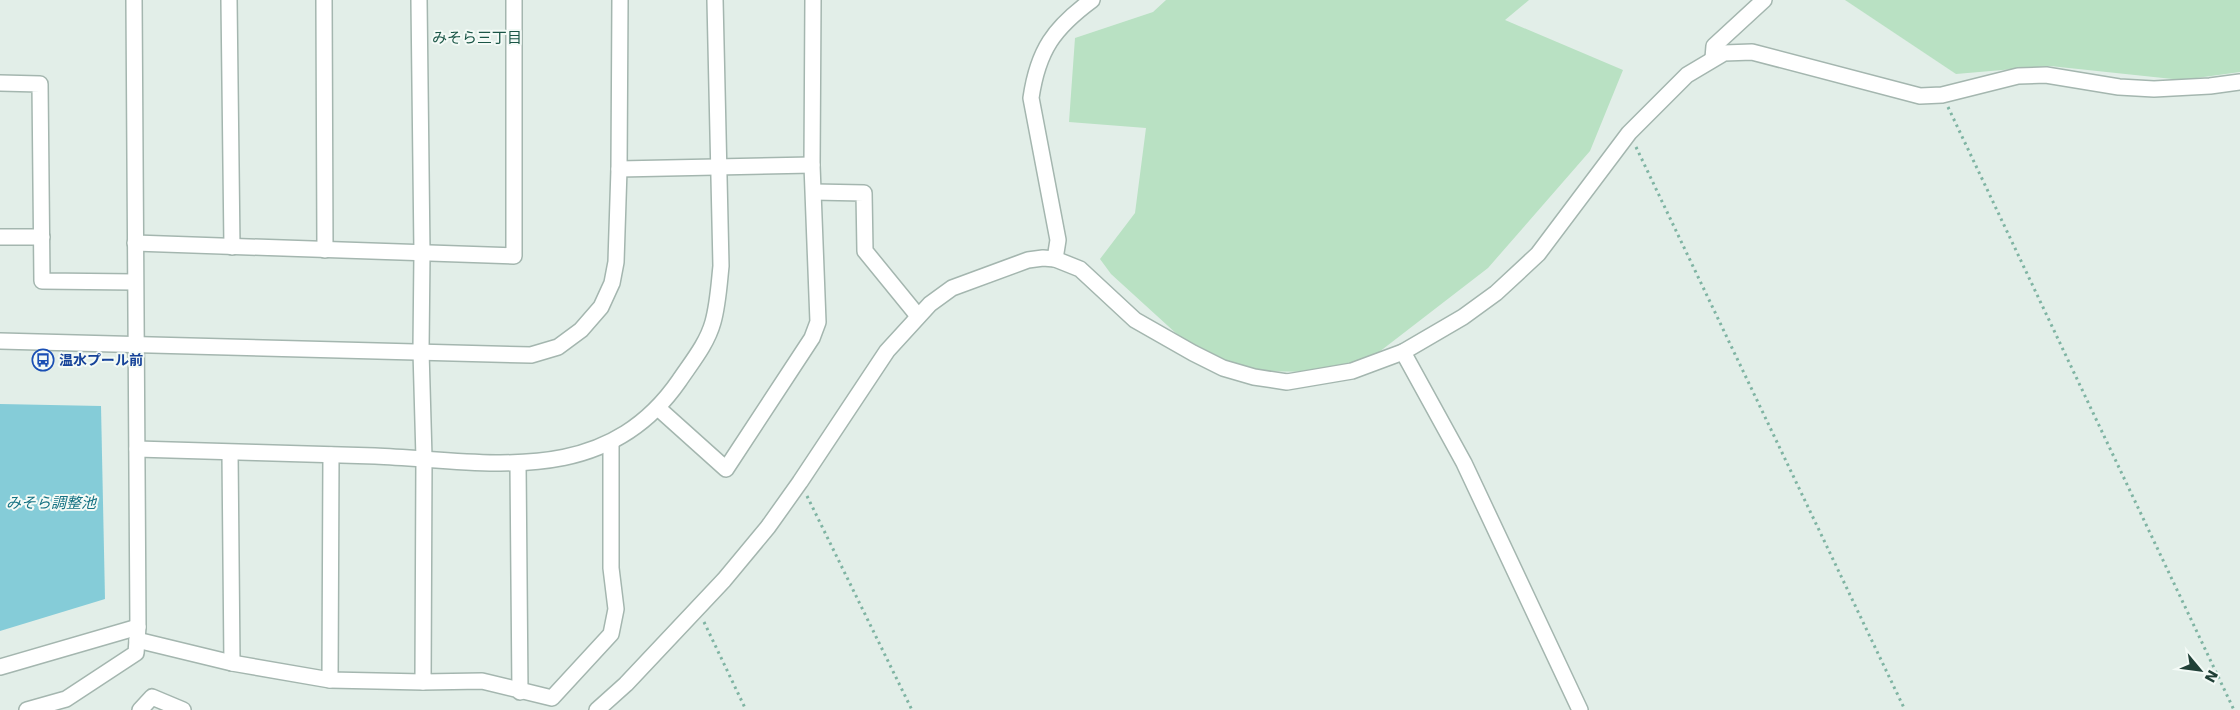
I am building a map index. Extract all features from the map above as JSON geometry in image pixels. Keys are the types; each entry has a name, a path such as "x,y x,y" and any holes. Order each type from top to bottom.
{"street":[{"path":"26,710 66,699 136,653 137,449 134,0"},
{"path":"229,0 232,247"},
{"path":"324,0 325,250"},
{"path":"418,0 422,253 421,352 424,458 423,682"},
{"path":"135,243 514,256 514,0"},
{"path":"0,341 531,355 558,347 582,330 601,307 612,283 616,262 619,169 620,0"},
{"path":"137,449 424,458 518,464 577,454 612,443 649,417 658,408 691,363 704,343 712,324 721,266 716,0"},
{"path":"658,408 726,469 812,338 818,322 812,165 813,0"},
{"path":"1055,259 1058,240 1031,98 1040,62 1059,27 1092,0"},
{"path":"1713,58 1714,46 1764,0"},
{"path":"597,710 626,684 698,608 768,527 888,351 930,304 952,288 1028,260 1055,259 1080,269 1135,320 1223,368 1254,377 1287,382 1319,377 1352,371 1403,352 1496,293 1538,254 1629,132 1687,75 1724,53 1752,52 1920,96 1942,95 2018,76 2046,75 2119,87 2154,89 2210,86 2240,82"},
{"path":"0,84 40,84 42,281 135,282"},
{"path":"619,169 812,165"},
{"path":"814,192 864,193 865,250 918,316"},
{"path":"0,237 42,238"},
{"path":"1403,352 1464,463 1580,710"},
{"path":"0,668 137,634 232,663 330,680 482,681 520,692 552,698 611,634 616,610 611,568 612,443"},
{"path":"230,452 232,663"},
{"path":"330,455 330,680"},
{"path":"518,464 520,692"},
{"path":"140,710 152,697 183,710"},
{"path":"66,699 77,710"}],"path":[{"path":"1942,95 2234,710"},
{"path":"1629,132 1905,710"},
{"path":"800,482 912,710"},
{"path":"698,608 746,710"}],"green space":[{"path":"1166,0 1529,0 1505,20 1623,70 1590,151 1488,268 1370,359 1318,372 1263,371 1234,365 1179,336 1111,274 1100,259 1135,213 1146,128 1069,122 1075,38 1153,12"},
{"path":"1845,0 2240,0 2240,72 2182,80 2050,66 1956,74"}],"water":[{"name":"みそら調整池","path":"0,404 101,406 105,599 0,631"}],"place":[{"name":"温水プール前","path":"43,360"}],"district":[{"name":"みそら三丁目","path":"477,38"}]}
